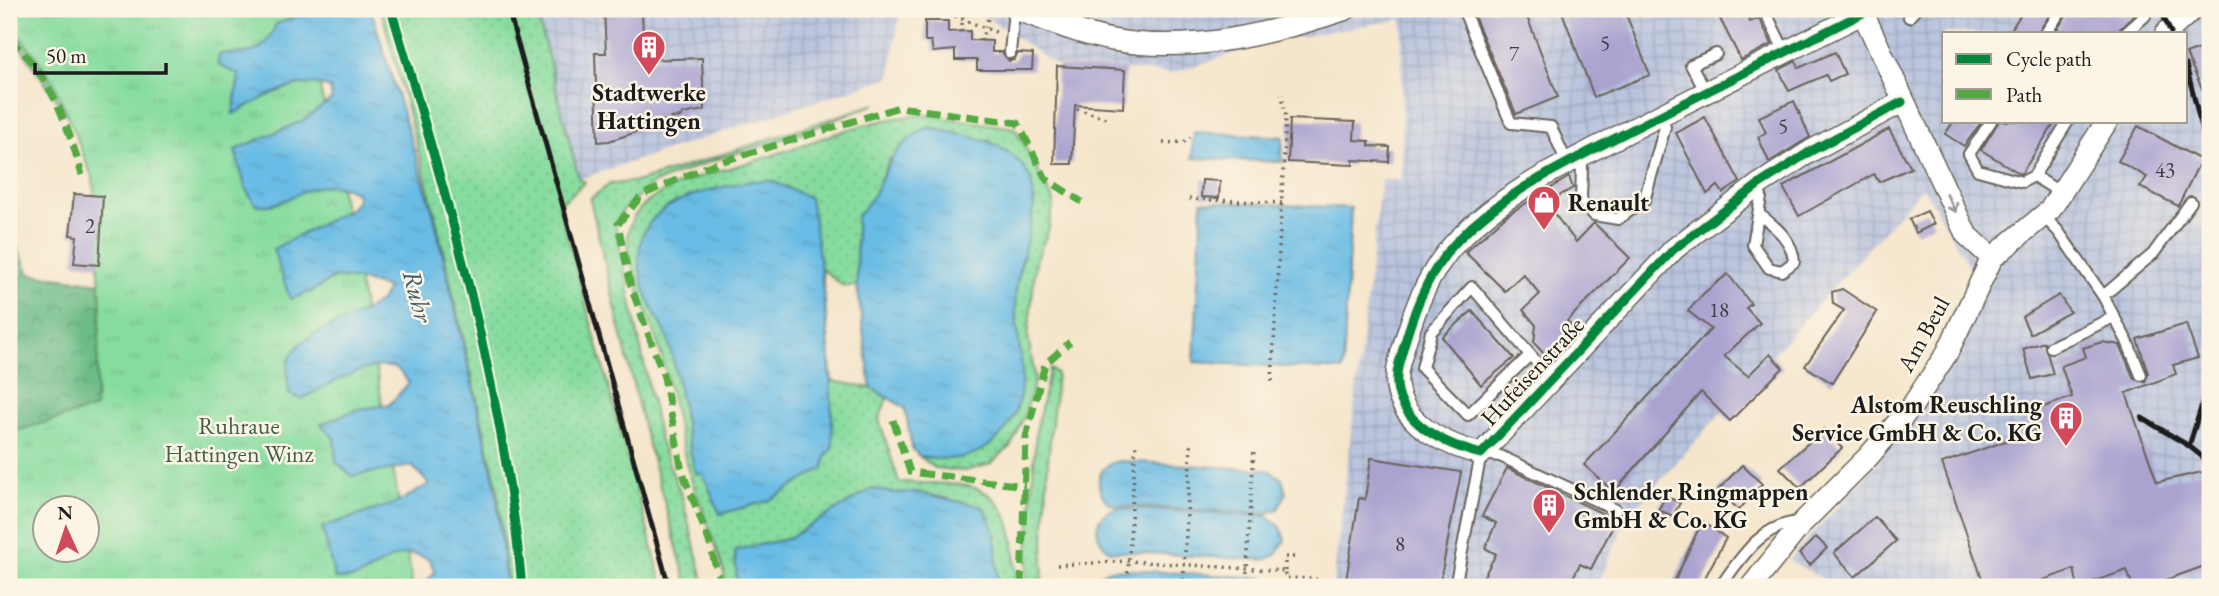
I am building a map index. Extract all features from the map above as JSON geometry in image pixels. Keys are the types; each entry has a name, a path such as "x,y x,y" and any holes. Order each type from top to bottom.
{"street":[{"path":"1015,9 1110,40 1157,44 1251,37 1346,9"},
{"path":"2167,32 2193,9"},
{"path":"1862,11 1902,102 1966,233 1992,258 2043,216 2106,122"},
{"name":"Hufeisenstraße","path":"1862,11 1572,160 1523,188 1457,241 1431,276 1413,314 1398,368 1398,389 1405,409 1433,437 1480,454 1674,249 1758,185 1811,151 1902,102"},
{"name":"Am Beul","path":"1751,587 1803,522 1868,457 1912,406 1947,353 1992,258"}],"lane":[{"path":"1010,53 1015,9"},
{"path":"1463,9 1511,123 1551,127 1572,160 1582,166 1581,200 1594,215 1618,219 1644,201 1665,127 1660,116"},
{"path":"1764,9 1785,52"},
{"path":"2047,32 2062,9"},
{"path":"2127,32 2145,16 2140,9"},
{"path":"1706,92 1691,65 1716,54"},
{"path":"1990,122 1969,154 1978,170 2022,182 2034,176 2067,122"},
{"path":"2034,176 2061,193"},
{"path":"1758,185 1761,191 1760,215 1753,245 1769,268 1783,271 1794,262 1793,249 1773,224 1760,215"},
{"path":"2103,296 2152,254 2191,202"},
{"path":"2043,216 2058,231 2103,296 2141,375"},
{"path":"1530,355 1468,415 1422,368 1431,332 1472,287 1552,379"},
{"path":"2051,347 2114,317"},
{"path":"1480,454 1500,456 1616,510"},
{"name":"Hufeisenstraße","path":"1455,587 1480,454"},
{"path":"1720,587 1761,537 1776,526 1803,522"}],"path":[{"path":"938,21 939,9 1010,38"},
{"path":"961,32 964,9"},
{"path":"981,41 991,9"},
{"path":"1272,381 1286,118 1282,94"},
{"path":"1077,109 1106,118"},
{"path":"1163,143 1184,142 1190,137"},
{"path":"1189,199 1282,203"},
{"path":"1127,587 1136,441"},
{"path":"1183,587 1191,444"},
{"path":"1246,587 1254,449"},
{"path":"1297,557 1285,556 1285,578 1317,579"},
{"path":"1057,565 1128,561 1285,571"}],"shaded area":[{"path":"536,9 900,9 890,77 579,179"},
{"path":"975,9 2210,9 2210,587 1836,587 1789,560 1876,464 1952,358 1976,278 1923,187 1626,519 1597,587 1333,587 1381,180 1402,180 1402,19 1272,41 1172,73 1056,65"}],"green space":[{"path":"9,9 80,9 293,553 9,587 9,227 29,274 117,285 103,167 9,31"},
{"name":"Ruhraue Hattingen Winz","path":"9,9 302,9 309,31 375,362 413,587 9,587 9,433 95,408 101,304 93,179 55,84 33,52 9,25"},
{"path":"381,9 536,9 579,179 585,182 559,205 663,587 508,587 497,487 435,214"},
{"path":"875,104 799,134 709,162 652,184 624,209 615,224 660,441 682,497 705,587 688,587 643,426 590,199 610,184 639,181"},
{"path":"926,115 1015,128 1054,201 1049,228 1036,261 1028,336 1035,379 1025,414 1011,446 990,464 965,471 935,468 919,456 931,458 1022,374 1014,316 1016,287 1035,200 991,141 963,137 890,158 869,205 856,217 857,286 843,286 822,269 832,381 871,388 887,398 879,420 899,482 973,487 993,498 1002,508 1012,533 1016,587 998,587 984,507 916,492 894,493 872,489 787,539 735,550 737,587 727,587 717,549 688,470 664,365 633,269 629,252 630,225 638,211 650,200 685,182 883,120"},
{"path":"1050,368 1057,374 1048,461 1042,587 1026,587 1036,431"}],"water":[{"name":"Ruhr","path":"306,9 371,9 433,212 496,488 506,587 408,587 427,581 435,572 430,560 408,554 391,558 357,577 335,579 322,527 396,503 429,484 412,466 352,476 336,462 334,438 321,424 358,409 389,405 409,383 398,370 376,367 349,375 301,399 289,394 288,365 296,348 322,330 369,309 381,300 388,288 335,277 311,292 290,299 273,249 350,209 357,201 357,193 326,185 267,205 255,204 245,187 235,150 302,121 332,99 330,88 305,84 280,90 233,114 239,75 218,65 219,54 247,53 260,48 276,24 294,18"},
{"path":"929,127 999,146 1021,163 1033,188 1034,202 1016,291 1022,375 1020,397 1014,415 1005,431 977,452 940,459 919,456 912,448 905,408 871,388 857,286 856,217 875,192 892,158 912,137"},
{"path":"1194,132 1283,137 1282,162 1192,158"},
{"path":"751,181 772,181 810,198 826,322 833,448 826,456 824,468 768,501 720,514 703,474 696,474 672,354 665,332 648,299 640,269 640,245 647,226 660,212 679,201 725,186"},
{"path":"1202,201 1351,208 1343,370 1194,362"},
{"path":"1120,461 1268,470 1282,479 1286,494 1278,509 1266,514 1111,505 1101,493 1099,479 1105,468"},
{"path":"872,489 894,493 916,492 984,507 995,532 998,587 737,587 735,550 787,539"},
{"path":"1119,508 1267,516 1280,526 1285,540 1276,555 1264,560 1110,551 1100,539 1098,526 1104,514"},
{"path":"1115,569 1263,578 1277,587 1093,587 1101,575"}],"building":[{"name":"Stadtwerke Hattingen","path":"604,9 642,9 644,60 702,58 704,110 682,114 682,117 671,118 671,121 661,121 661,124 598,142 595,53 606,53"},
{"path":"1471,9 1524,9 1558,97 1516,114"},
{"path":"1561,9 1624,9 1650,75 1594,97"},
{"path":"1715,9 1744,9 1750,22 1759,18 1772,44 1741,60"},
{"path":"2024,9 2053,9 2039,32 2010,32"},
{"path":"2070,9 2132,9 2134,15 2117,32 2056,32"},
{"path":"925,21 948,21 948,32 970,31 970,40 992,41 992,52 1002,52 1009,61 1014,60 1018,53 1033,54 1032,70 977,70 977,60 955,60 955,50 933,52 931,41 925,41"},
{"path":"2210,45 2210,106 2188,58 2188,53"},
{"path":"1835,52 1845,74 1829,81 1826,75 1789,91 1779,70 1796,61 1799,68"},
{"path":"1057,66 1125,70 1123,108 1075,105 1072,164 1054,164"},
{"path":"1794,101 1810,137 1769,162 1758,137 1766,133 1759,117"},
{"path":"1705,117 1740,182 1723,193 1718,186 1707,194 1676,133"},
{"path":"1290,119 1355,122 1354,140 1369,141 1369,146 1390,147 1389,162 1353,160 1353,165 1288,162"},
{"path":"1953,122 1981,122 1964,146 1945,134"},
{"path":"1998,122 2055,122 2021,174 1981,150"},
{"path":"2138,126 2201,160 2178,206 2140,187 2147,177 2118,161"},
{"path":"1889,129 1911,168 1879,182 1874,174 1799,216 1783,187"},
{"path":"1569,177 1573,188 1546,203 1576,242 1594,223 1630,258 1567,321 1577,332 1552,354 1544,354 1534,343 1536,325 1523,310 1540,294 1523,274 1505,291 1465,252 1507,215"},
{"path":"1202,180 1220,181 1219,198 1201,197"},
{"path":"74,194 103,196 99,265 74,263 77,236 70,235"},
{"path":"1927,211 1934,224 1916,233 1909,219"},
{"path":"1728,274 1751,304 1746,308 1760,323 1724,356 1748,376 1770,354 1783,368 1730,421 1701,392 1614,492 1584,465 1711,329 1688,311 1704,293"},
{"path":"1842,289 1877,312 1832,383 1805,366 1844,310 1833,304 1832,292"},
{"path":"2059,295 2070,312 2030,334 2022,317"},
{"path":"1472,311 1514,358 1481,385 1442,337"},
{"name":"Alstom Reuschling Service GmbH & Co. KG","path":"2186,324 2198,358 2173,365 2176,374 2126,393 2157,482 2207,471 2210,481 2210,564 2146,587 2133,587 2127,570 2078,587 2074,569 2024,587 1985,587 1942,463 2035,431 2030,412 2072,397 2061,366 2086,357 2083,348 2102,342 2120,345 2134,379 2145,382 2148,373 2137,339"},
{"path":"2044,342 2053,374 2032,379 2023,349"},
{"path":"1824,429 1842,448 1800,488 1780,468"},
{"path":"1371,458 1461,472 1439,587 1345,587 1359,498 1365,499"},
{"path":"1742,465 1762,484 1739,510 1718,490"},
{"name":"Schlender Ringmappen GmbH & Co. KG","path":"1507,468 1616,520 1591,569 1580,564 1568,587 1478,587 1496,554 1485,548 1496,523 1482,516"},
{"path":"1666,496 1680,503 1673,516 1658,510"},
{"path":"1875,517 1896,541 1855,577 1834,553"},
{"path":"1702,521 1726,538 1700,587 1672,587"},
{"path":"1816,537 1827,548 1810,565 1799,554"}],"railway":[{"path":"508,9 669,587"},
{"path":"2160,9 2171,32"},
{"path":"2188,73 2210,162"},
{"path":"2189,446 2210,379"},
{"path":"2142,418 2189,446 2210,463"}],"marked path":[{"path":"9,39 24,53 47,84 70,137 82,175"},
{"path":"721,587 709,541 682,471 664,377 631,287 618,224 642,195 711,165 899,107 1018,123 1046,179 1082,202"},
{"path":"1021,587 1026,437 1045,364 1070,342"},
{"path":"893,420 910,472 1025,486"}],"cycle path":[{"path":"391,9 453,223 488,367 514,513 522,587"},
{"path":"1861,9 1863,13 1562,166 1518,192 1477,222 1446,253 1428,282 1414,314 1399,363 1397,382 1400,398 1408,412 1419,424 1448,443 1481,454 1674,249 1758,185 1811,151 1902,102"}],"place":[{"name":"Stadtwerke Hattingen","path":"649,77"},
{"name":"Renault","path":"1544,232"},
{"name":"Alstom Reuschling Service GmbH & Co. KG","path":"2066,448"},
{"name":"Schlender Ringmappen GmbH & Co. KG","path":"1549,535"}]}
